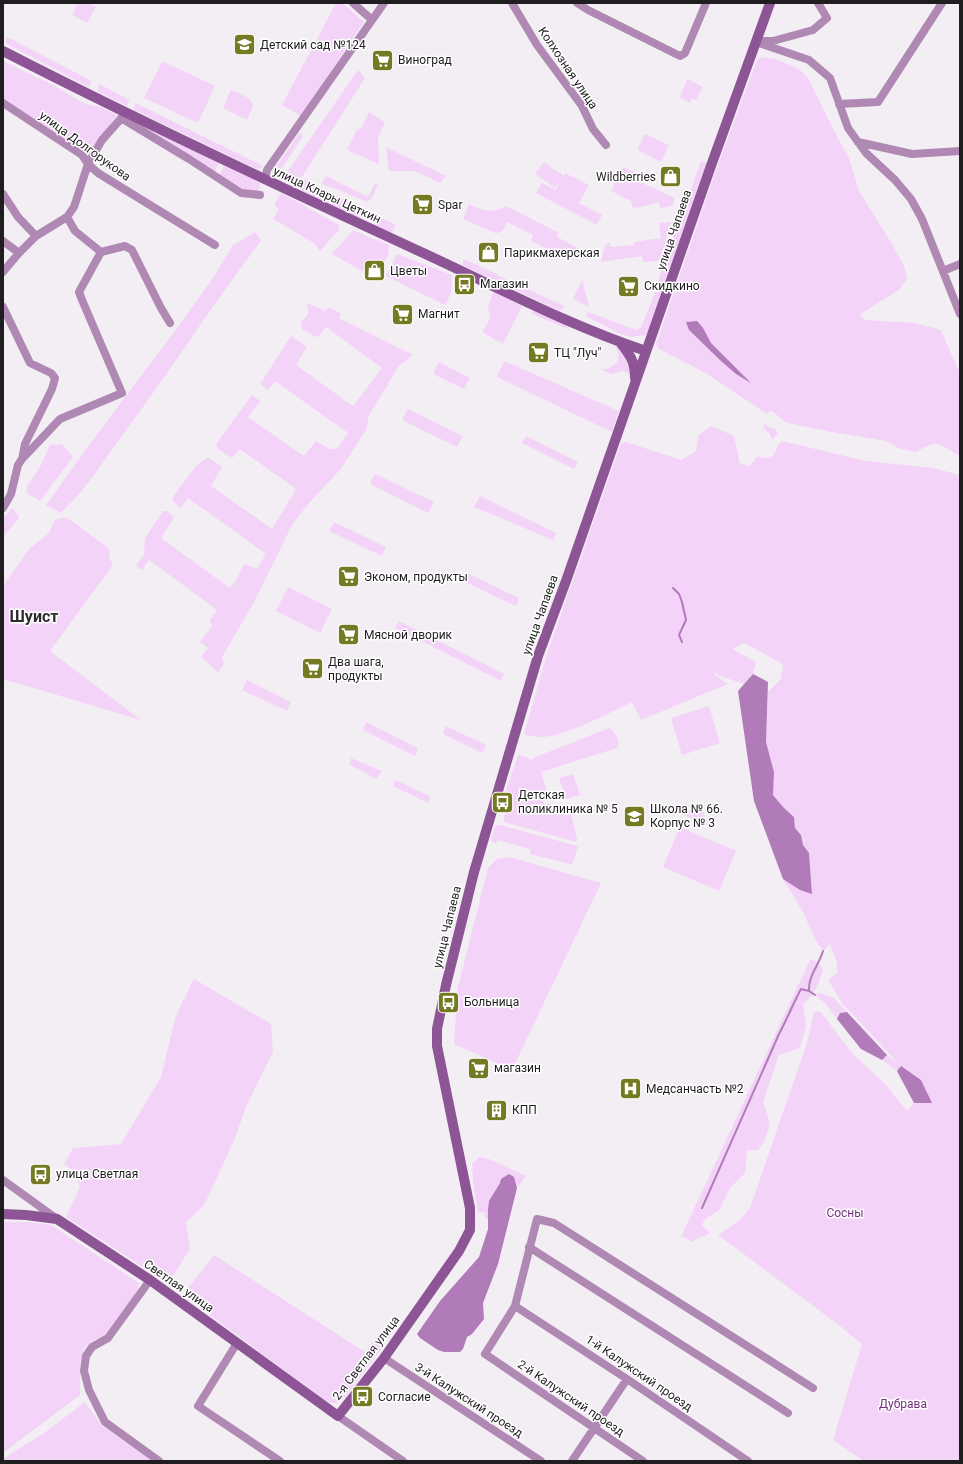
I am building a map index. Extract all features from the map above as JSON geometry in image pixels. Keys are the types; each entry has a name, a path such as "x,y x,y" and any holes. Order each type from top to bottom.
{"street":[{"path":"353,3 371,19"},
{"path":"265,180 267,170 371,19 384,3"},
{"name":"Колхозная улица","path":"512,3 537,45 582,106 593,129 606,145"},
{"path":"577,3 680,56 685,53 706,3"},
{"name":"улица Чапаева","path":"459,1251 470,1230 470,1208 437,1046 437,1029 446,986 482,842 538,656 566,581 712,163 770,3"},
{"path":"756,42 773,41 813,30 827,18 818,3"},
{"path":"839,104 878,102 942,3"},
{"path":"756,42 809,60 830,78 848,128 866,153 895,180 911,199 922,219 960,314"},
{"name":"улица Клары Цеткин","path":"3,51 124,115 560,317 646,351"},
{"name":"улица Долгорукова","path":"3,103 82,155 88,164 98,173 215,245"},
{"path":"3,272 36,236 67,217 74,207 88,164 102,140 124,115 241,193 260,195"},
{"path":"858,142 912,154 960,152"},
{"path":"3,194 18,216 36,236"},
{"path":"67,217 75,231 101,252"},
{"path":"3,241 19,253"},
{"path":"3,508 8,501 18,465 60,418 122,392 79,292 101,252 125,246 132,250 170,323"},
{"path":"943,271 960,264"},
{"path":"3,307 30,362 51,373 54,378 52,389 25,444 22,459"},
{"path":"620,342 632,358 635,368 636,381"},
{"name":"Светлая улица","path":"3,1180 57,1219 150,1280 338,1416"},
{"path":"3,1214 57,1219"},
{"path":"515,1306 537,1219 554,1222 813,1388"},
{"path":"529,1247 788,1413"},
{"name":"2-я Светлая улица","path":"403,1461 338,1416 384,1358 459,1251"},
{"path":"150,1280 108,1338 92,1347 86,1356 84,1371 89,1390 105,1422 159,1461"},
{"name":"2-й Калужский проезд","path":"515,1306 485,1354 643,1461"},
{"name":"1-й Калужский проезд","path":"515,1306 627,1379 748,1461"},
{"path":"238,1343 198,1406 280,1461"},
{"name":"3-й Калужский проезд","path":"384,1358 541,1461"},
{"path":"572,1461 627,1379"}],"green space":[{"path":"78,3 89,3 96,7 87,23 72,15"},
{"path":"336,3 342,3 364,22 301,116 282,105"},
{"path":"7,37 92,81 89,87 5,43"},
{"path":"761,57 776,59 792,66 800,70 808,78 849,158 859,191 904,266 907,279 899,290 860,314 865,320 915,323 941,330 960,371 960,456 938,444 929,445 916,452 898,448 886,441 787,423 772,411 767,414 704,372 659,349 656,344 718,165 757,60"},
{"path":"3,61 53,85 80,101 89,105 100,107 117,115 88,156 3,99"},
{"path":"162,61 215,86 198,123 144,98"},
{"path":"358,70 365,78 302,177 288,181 283,178"},
{"path":"688,79 703,87 696,100 692,98 690,103 679,97"},
{"path":"99,84 130,100 127,106 97,91"},
{"path":"231,90 249,98 253,105 247,120 223,108"},
{"path":"136,103 261,165 262,168 257,169 134,110"},
{"path":"369,112 385,122 378,138 379,164 347,150 356,131 362,127"},
{"path":"140,123 220,161 214,173 139,125"},
{"path":"299,133 303,136 278,174 273,172"},
{"path":"645,134 669,145 661,162 637,150"},
{"path":"386,147 446,176 440,183 414,171 389,171"},
{"path":"701,161 708,164 672,268 663,266"},
{"path":"544,162 564,176 565,173 589,185 579,203 602,215 597,225 536,193 542,183 556,190 560,182 555,188 535,174"},
{"path":"224,166 260,183 259,191 241,191 219,176"},
{"path":"623,167 639,174 636,180 675,198 672,206 660,208 659,203 633,208 631,201 611,191"},
{"path":"326,176 368,197 375,183 378,184 372,197 367,202 321,184"},
{"path":"304,179 366,211 364,216 355,218 300,189"},
{"path":"281,193 339,225 339,230 320,251 314,243 273,219 279,210 274,205"},
{"path":"469,204 488,211 506,206 559,233 557,237 580,249 576,257 557,248 555,253 531,241 533,235 507,222 502,231 495,233 463,219"},
{"path":"375,215 396,225 390,234 376,227 374,223"},
{"path":"671,222 661,257 658,261 643,262 642,256 601,262 605,245 610,242 611,247 634,245 634,242 661,238 659,223"},
{"path":"352,231 389,245 389,253 376,279 332,254"},
{"path":"255,232 261,241 93,477 69,505 60,513 46,505 89,445 178,327 213,278 233,245"},
{"path":"397,254 452,275 451,293 445,305 386,276"},
{"path":"464,259 564,306 561,310 558,310 462,265"},
{"path":"661,270 671,271 653,324 646,335 631,337 621,334 586,316 588,312 636,330 641,327 654,295"},
{"path":"582,280 589,307 573,299"},
{"path":"493,292 522,306 503,344 482,332 490,319 488,307"},
{"path":"307,303 325,311 328,307 341,313 339,318 413,355 399,366 369,415 366,430 340,470 309,503 292,525 253,604 222,657 224,664 218,672 201,657 208,648 200,642 212,626 210,620 217,610 149,560 142,570 136,566 144,554 145,538 163,511 167,511 174,517 161,538 230,588 237,579 244,564 257,569 266,554 188,498 181,508 172,498 196,466 208,457 222,467 211,486 272,529 296,489 240,449 232,458 218,449 216,445 252,395 260,401 248,417 304,456 316,441 329,449 337,449 348,433 275,381 268,390 260,384 291,336 307,347 296,365 353,406 382,368 326,327 318,337 302,329 301,323 308,314"},
{"path":"533,310 564,324 570,330 532,314"},
{"path":"616,346 629,358 632,375 622,371 611,374 602,370 612,366 619,358"},
{"path":"504,361 619,411 612,432 497,377"},
{"path":"439,362 470,378 464,389 433,374"},
{"path":"408,409 463,436 457,447 402,420"},
{"path":"766,417 765,425 775,429 778,433 772,440 770,434 764,429 757,457"},
{"path":"711,426 734,436 740,464 750,466 757,457 770,458 775,453 778,444 782,441 866,461 933,468 960,475 960,1461 864,1461 833,1440 862,1344 718,1235 739,1221 750,1208 807,1043 814,1011 821,1012 852,1053 885,1084 907,1111 914,1103 931,1103 921,1080 901,1066 897,1071 882,1060 887,1055 899,1064 842,1003 828,980 837,973 837,963 830,944 823,951 816,941 803,912 783,879 800,890 812,893 809,853 803,845 801,835 795,828 794,817 773,795 774,772 766,743 768,692 781,679 783,664 744,643 732,649 756,662 753,674 744,684 720,676 714,672 715,675 728,684 641,720 632,702 561,734 539,737 524,734 547,654 621,443 626,442 681,460 696,451 698,436"},
{"path":"526,436 578,462 574,469 522,443"},
{"path":"62,444 73,457 40,501 27,493 27,486 41,465 50,445"},
{"path":"375,474 434,502 428,513 370,484"},
{"path":"480,496 556,533 553,540 474,507"},
{"path":"13,508 19,518 3,537 3,518"},
{"path":"64,517 72,521 109,549 110,559 113,565 50,651 141,720 3,679 3,586 29,549 49,533 55,520"},
{"path":"334,522 386,547 382,556 329,531"},
{"path":"467,573 519,598 516,606 463,581"},
{"path":"288,587 332,609 320,633 276,611"},
{"path":"399,621 504,674 501,681 395,628"},
{"path":"247,680 291,702 287,711 242,690"},
{"path":"709,706 720,743 682,755 671,718"},
{"path":"366,722 418,748 415,756 363,730"},
{"path":"446,726 486,745 482,753 443,734"},
{"path":"609,728 617,737 617,748 541,772 547,792 541,794 544,804 551,803 554,814 567,810 571,812 577,839 576,842 504,822 508,801 505,799 505,793 518,755 531,760"},
{"path":"351,758 382,771 376,779 349,764"},
{"path":"573,774 580,795 566,799 559,778"},
{"path":"396,780 431,797 428,803 393,786"},
{"path":"702,807 708,826 679,813"},
{"path":"496,825 578,846 573,863 570,864 530,854 531,849 497,840 496,844 492,842 491,838"},
{"path":"680,827 736,851 719,891 663,867"},
{"path":"509,857 601,883 512,1070 454,1044 458,987 488,868 497,859"},
{"path":"812,959 823,969 822,974 813,993 803,1004 806,1026 800,1048 779,1055 763,1102 770,1123 765,1140 758,1150 747,1150 745,1173 730,1188 719,1210 705,1219 702,1225 710,1233 691,1242 686,1238 681,1237 810,960"},
{"path":"194,979 271,1024 273,1052 246,1107 235,1138 204,1205 186,1222 190,1249 168,1283 66,1217 80,1187 74,1171 64,1164 73,1148 121,1144 161,1077 176,1015"},
{"path":"819,993 834,998 847,1012 840,1013 837,1019 825,1003 815,995"},
{"path":"479,1157 489,1159 526,1176 517,1188 516,1182 500,1183 492,1196 489,1206 489,1221 485,1217 484,1212 478,1213 473,1181 472,1164"},
{"path":"3,1222 29,1222 51,1225 139,1283 137,1293 106,1336 93,1340 84,1348 80,1364 80,1395 3,1453"},
{"path":"214,1255 365,1352 377,1337 385,1344 345,1397 336,1403 326,1401 187,1298 187,1289"},
{"path":"85,1402 102,1426 153,1461 3,1461 3,1459 44,1433"}],"shaded area":[{"path":"697,321 703,328 711,343 751,383 736,374 689,330 686,322"},
{"path":"753,674 768,682 766,742 774,772 773,795 794,817 795,828 801,835 803,845 809,853 812,894 800,890 783,879 754,801 738,691"},
{"path":"847,1012 887,1055 882,1060 861,1049 837,1019 840,1013"},
{"path":"901,1066 921,1080 932,1103 914,1103 897,1071"},
{"path":"509,1174 514,1177 517,1188 498,1264 483,1303 484,1319 472,1334 467,1337 463,1349 460,1352 444,1352 438,1350 420,1338 417,1334 440,1301 479,1257 488,1229 489,1201 501,1179"}],"waterway":[{"path":"673,588 679,594 686,620 679,635 682,642"},
{"path":"815,995 809,991 810,980 823,951"},
{"path":"702,1208 779,1034 798,995 801,989 809,991"}],"place":[{"name":"Детский сад №124","path":"244,45"},
{"name":"Виноград","path":"383,60"},
{"name":"Wildberries","path":"671,177"},
{"name":"Spar","path":"422,205"},
{"name":"Парикмахерская","path":"488,253"},
{"name":"Цветы","path":"374,271"},
{"name":"Магазин","path":"465,284"},
{"name":"Скидкино","path":"628,286"},
{"name":"Магнит","path":"403,314"},
{"name":"ТЦ \"Луч\"","path":"538,353"},
{"name":"Эконом, продукты","path":"348,577"},
{"name":"Мясной дворик","path":"348,635"},
{"name":"Два шага, продукты","path":"313,669"},
{"name":"Детская поликлиника № 5","path":"502,802"},
{"name":"Школа № 66. Корпус № 3","path":"635,816"},
{"name":"Больница","path":"449,1002"},
{"name":"магазин","path":"478,1068"},
{"name":"Медсанчасть №2","path":"630,1089"},
{"name":"КПП","path":"497,1110"},
{"name":"улица Светлая","path":"41,1174"},
{"name":"Согласие","path":"363,1397"}],"district":[{"name":"Шуист","path":"34,616"}],"park label":[{"name":"Сосны","path":"845,1213"},
{"name":"Дубрава","path":"903,1404"}]}
